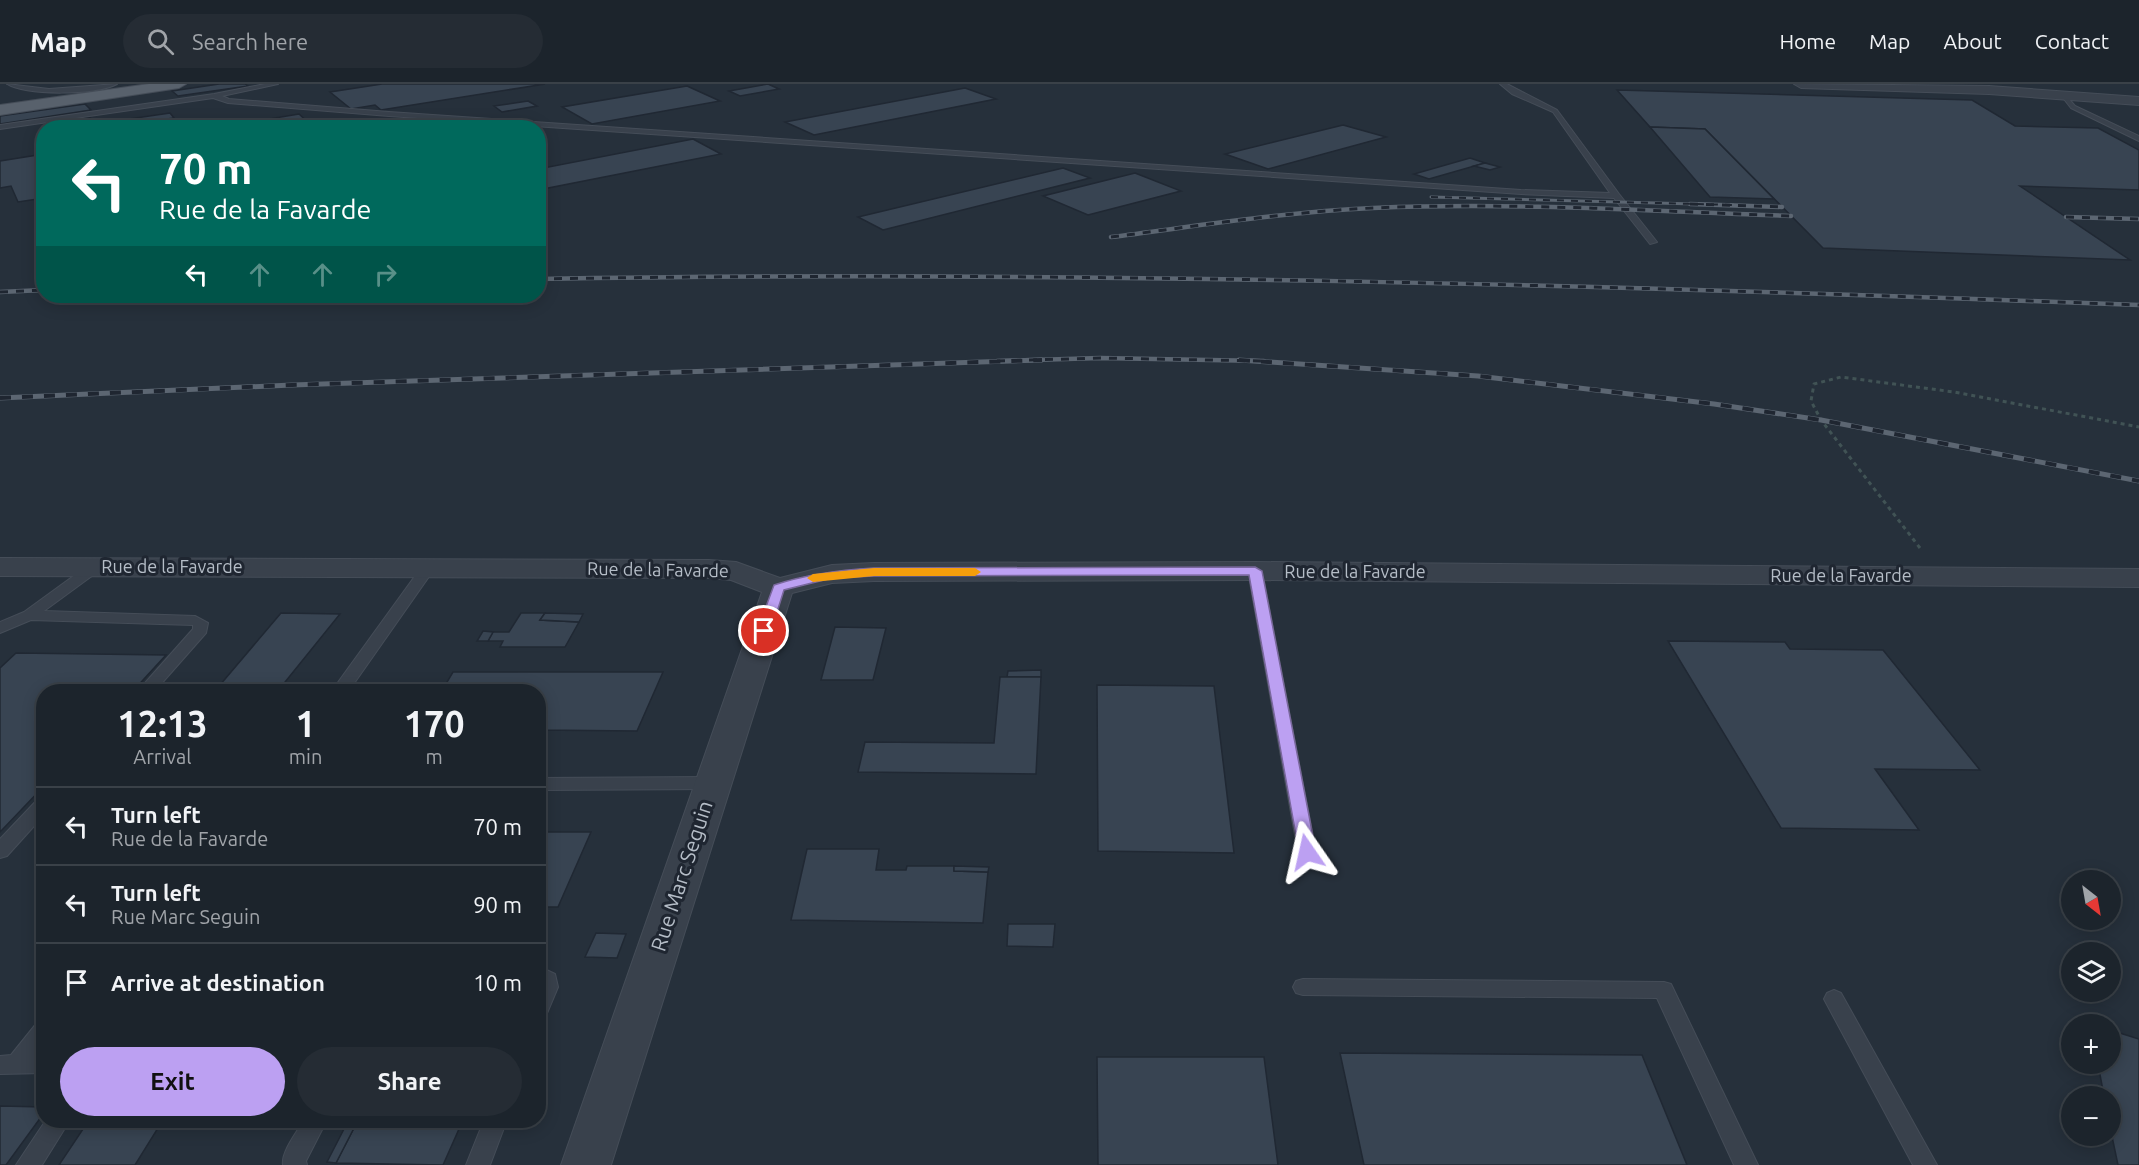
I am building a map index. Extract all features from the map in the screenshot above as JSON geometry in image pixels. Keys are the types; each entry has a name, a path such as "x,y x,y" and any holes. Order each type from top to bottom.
{"main road":[{"path":"0,110 179,84"}],"street":[{"path":"1801,84 1944,88 2062,94 2139,101"},
{"name":"Rue de la Favarde","path":"0,567 710,569 736,572 778,588 832,574 874,572 1255,571 2139,578"},
{"name":"Rue Marc Seguin","path":"586,1165 778,588"}],"lane":[{"path":"10,84 26,90 69,91 114,84"},
{"path":"48,120 214,96 275,84"},
{"path":"1503,84 1555,111 1653,243"},
{"path":"2062,94 2073,106 2139,139"},
{"path":"214,96 228,101 478,120"},
{"path":"2103,121 2139,129"},
{"path":"0,127 36,122"},
{"path":"546,125 1521,192 1616,196"},
{"path":"0,628 29,615 95,567"},
{"path":"345,684 428,568"},
{"path":"1255,571 1307,852"},
{"path":"29,615 195,620 201,623 201,630 152,684"},
{"path":"546,784 713,783"},
{"path":"0,851 36,812"},
{"path":"1304,987 1664,990 1746,1165"},
{"path":"1834,999 1925,1165"},
{"path":"8,1065 36,1038"},
{"path":"8,1065 36,1064"},
{"path":"28,1165 53,1128"},
{"path":"295,1165 294,1160 312,1128"},
{"path":"478,1165 493,1128"}],"path":[{"path":"1942,576 1821,420 1811,401 1814,384 1841,377 1864,380 1954,392 2139,427"}],"building":[{"path":"219,84 248,86 178,96 172,91"},
{"path":"382,84 545,84 381,110 375,105 351,109 330,92"},
{"path":"768,84 779,89 740,96 729,91"},
{"path":"687,86 720,101 592,124 562,107"},
{"path":"965,88 996,99 814,135 785,122"},
{"path":"1617,90 1972,100 2015,126 2098,128 2139,150 2139,190 2020,186 2130,260 1823,248 1705,129 1650,127"},
{"path":"528,101 537,106 502,112 494,106"},
{"path":"85,104 91,110 0,124 0,116"},
{"path":"170,113 174,118 160,120 122,120"},
{"path":"299,114 305,120 263,120"},
{"path":"90,117 92,120 72,120"},
{"path":"1343,125 1386,137 1268,169 1225,154"},
{"path":"1650,127 1705,129 1774,199 1710,197"},
{"path":"693,139 721,154 546,188 546,167"},
{"path":"36,155 36,199 18,202 11,186 0,188 0,161"},
{"path":"1470,158 1485,163 1429,179 1414,174"},
{"path":"1485,163 1500,167 1490,170 1474,166"},
{"path":"1063,168 1090,178 883,230 858,217"},
{"path":"1135,173 1181,191 1088,215 1043,196"},
{"path":"281,613 340,614 283,684 221,684"},
{"path":"521,613 545,613 540,620 579,622 565,647 500,647 503,641 488,641 493,632 509,632"},
{"path":"545,613 583,614 579,622 540,620"},
{"path":"835,627 886,628 873,680 821,680"},
{"path":"483,631 493,632 488,641 477,641"},
{"path":"1668,641 1785,642 1790,649 1883,650 1980,770 1875,769 1919,830 1781,828"},
{"path":"16,653 166,655 139,684 36,684 36,794 0,832 0,668"},
{"path":"1041,670 1041,677 1007,677 1008,671"},
{"path":"453,672 663,672 637,731 546,730 546,684 446,684"},
{"path":"1000,677 1041,677 1036,774 858,772 865,742 994,743"},
{"path":"1097,685 1214,686 1234,853 1098,851"},
{"path":"546,832 591,832 558,907 546,907"},
{"path":"807,849 879,849 876,870 906,870 907,866 954,866 954,871 988,872 983,923 791,920"},
{"path":"954,866 989,867 988,872 954,871"},
{"path":"1008,924 1055,924 1053,947 1007,946"},
{"path":"596,933 626,934 617,958 585,957"},
{"path":"2121,1033 2139,1039 2139,1165 2118,1165 2114,1146 2121,1146 2121,1086 2102,1086 2100,1074 2121,1074"},
{"path":"1340,1053 1642,1055 1687,1165 1364,1165"},
{"path":"1097,1057 1264,1057 1278,1165 1098,1165"},
{"path":"0,1106 36,1107 36,1124 6,1165 0,1165"},
{"path":"84,1128 158,1128 135,1165 59,1165"},
{"path":"344,1128 354,1128 336,1163 327,1162"},
{"path":"354,1128 459,1128 443,1165 336,1163"}],"railway":[{"path":"1431,197 1733,205"},
{"path":"1690,204 1782,207"},
{"path":"1111,237 1274,216 1425,206 1530,207 1791,216"},
{"path":"2066,217 2139,219"},
{"path":"546,279 938,276 1338,281 1739,291 2139,305"},
{"path":"0,292 36,290"},
{"path":"997,361 1100,358 1250,361"},
{"path":"0,398 292,385 1042,360"},
{"path":"1239,360 1250,361"},
{"path":"1250,361 1264,361"},
{"path":"1250,361 1478,376 1714,404 1821,420 2139,481"}],"slow traffic":[{"path":"813,578 832,574 874,572 975,572"}],"route":[{"path":"764,631 778,588 832,574 1255,571 1307,852"}]}
